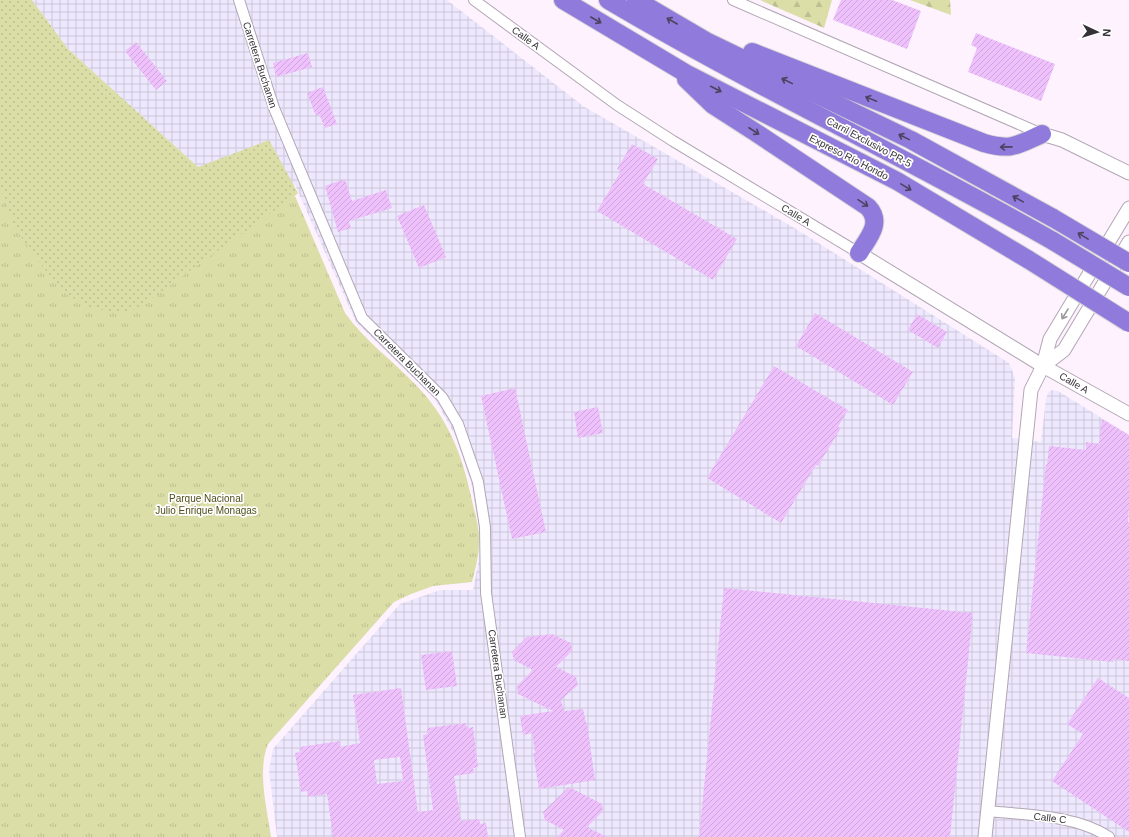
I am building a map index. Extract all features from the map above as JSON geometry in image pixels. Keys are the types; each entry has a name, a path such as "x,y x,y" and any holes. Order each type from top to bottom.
{"highway":[{"name":"Expreso Río Hondo","path":"563,0 688,74 896,181 1029,260 1129,323"},
{"name":"Carril Exclusivo PR-5","path":"608,0 696,51 1003,213 1129,287"},
{"path":"636,0 706,41 910,140 1052,218 1129,263"},
{"path":"706,41 748,51 984,143 1003,148 1013,146 1042,134"},
{"path":"670,64 712,105 868,207 874,216 875,226 859,253"}],"street":[{"name":"Carretera Buchanan","path":"239,0 274,108 362,318 442,397 461,431 478,482 485,527 486,593 520,837"},
{"name":"Calle A","path":"474,0 617,105 678,144 1043,366 1129,414"},
{"path":"733,0 1042,134 1062,140 1129,173"},
{"path":"985,837 1031,390 1043,366 1050,339 1129,208"},
{"path":"1043,366 1064,350 1129,242"},
{"name":"Calle C","path":"987,811 1068,820 1098,830 1109,837"}],"shaded area":[{"path":"32,0 447,0 583,106 796,229 1009,363 1015,378 1012,438 1041,442 1046,399 1051,390 1058,391 1129,435 1129,837 277,837 269,770 273,749 400,604 440,590 473,590 482,543 471,482 456,437 435,399 356,322 295,185 198,167 68,49"}],"green space":[{"path":"0,0 32,0 68,49 198,167 269,140 298,193 119,360 0,281"},
{"path":"760,0 832,0 824,28"},
{"path":"910,0 950,0 951,15"},
{"name":"Parque Nacional Julio Enrique Monagas","path":"0,186 14,227 37,260 65,293 88,307 113,312 131,311 149,301 295,196 345,313 378,350 406,375 427,398 446,425 453,440 465,471 478,529 479,539 477,563 472,582 433,586 394,602 268,744 263,766 263,778 265,802 271,837 0,837"}],"building":[{"path":"841,0 892,0 921,11 907,49 833,20"},
{"path":"976,33 1055,64 1041,101 968,72 977,48 971,45"},
{"path":"136,42 167,81 156,90 125,51"},
{"path":"308,53 312,67 276,77 273,63"},
{"path":"323,87 337,124 325,128 319,114 316,116 307,93"},
{"path":"632,144 658,159 643,184 737,239 713,280 597,211 621,171 617,169"},
{"path":"345,179 352,201 386,190 392,208 349,221 351,228 338,232 325,186"},
{"path":"424,205 446,257 419,268 397,216"},
{"path":"815,313 913,372 893,405 796,346"},
{"path":"917,314 947,332 938,348 908,330"},
{"path":"774,366 848,410 838,427 841,428 818,466 816,465 781,523 707,478"},
{"path":"515,388 546,532 512,539 481,396"},
{"path":"598,407 603,433 578,438 574,412"},
{"path":"1102,419 1129,435 1129,661 1113,659 1113,662 1026,653 1049,446 1086,450 1086,442 1099,444"},
{"path":"724,588 973,613 950,837 699,837"},
{"path":"552,634 571,643 572,651 556,667 576,677 578,685 561,700 564,711 583,709 586,723 587,722 595,780 539,789 533,753 535,753 532,733 523,735 520,716 553,711 518,694 517,686 533,670 514,660 512,652 527,637"},
{"path":"452,651 457,686 426,690 421,655"},
{"path":"1098,678 1129,698 1129,832 1052,781 1083,734 1067,724"},
{"path":"401,688 418,812 433,810 423,735 428,734 427,728 466,723 467,728 473,727 478,767 473,768 474,773 454,776 461,821 479,819 480,824 486,823 488,837 333,837 327,794 308,797 307,791 301,792 295,753 301,752 300,747 340,741 340,747 360,743 353,695","holes":["400,757 403,781 377,784 374,760"]},
{"path":"569,787 602,804 603,811 587,827 607,837 557,837 564,830 545,820 543,812"}]}
